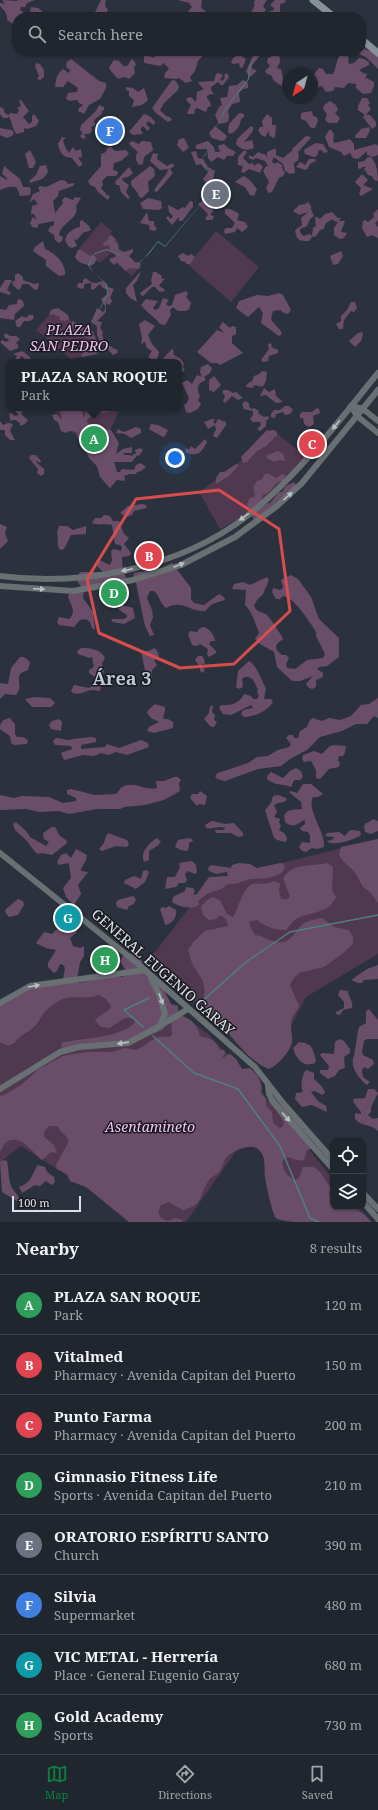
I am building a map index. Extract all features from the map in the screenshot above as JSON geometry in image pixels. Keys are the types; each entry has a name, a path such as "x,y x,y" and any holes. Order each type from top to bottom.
{"main road":[{"path":"313,0 328,12"},
{"path":"366,43 378,54"}],"street":[{"path":"0,576 38,579 79,579 129,570 178,554 218,535 246,516 274,492 312,454 378,373"},
{"path":"0,586 80,591 133,580 181,564 235,537 277,506 302,483 378,390"},
{"path":"351,406 363,408 378,421"},
{"path":"351,406 357,416 378,433"},
{"name":"GENERAL EUGENIO GARAY","path":"0,853 146,971 255,1067 283,1103 330,1157"},
{"path":"0,1003 30,986 146,971 157,989 165,1014 158,1028"},
{"path":"0,1089 60,1052 79,1047 128,1043 158,1028 188,1009"},
{"name":"GENERAL EUGENIO GARAY","path":"268,1084 272,1102 330,1166"},
{"path":"366,1196 378,1209"},
{"path":"366,1205 378,1219"}],"highlighted area":[{"path":"219,490 279,529 290,611 234,664 180,668 99,633 87,579 136,499"}],"green space":[{"path":"2,0 35,0 27,3 25,7 21,7 20,10 23,12 12,12 12,23 7,20 6,14 0,6 0,3 5,4"},
{"path":"101,0 106,0 105,6 108,10 106,12 95,12"},
{"path":"178,0 202,0 201,8 206,12 188,12 192,7 189,3"},
{"path":"267,0 263,6 266,10 264,12 250,12 254,8 254,1"},
{"path":"275,0 286,0 284,3 280,4 281,12 268,12 274,10 274,8 270,5"},
{"path":"31,7 38,8 42,12 31,12"},
{"path":"378,48 378,69 364,56 366,56 366,50 369,51"},
{"path":"144,56 150,56 153,58 155,56 202,56 198,61 195,71 190,77 192,81 186,83 179,78 164,78 165,73 169,69 164,63 160,66 144,63"},
{"path":"236,56 241,56 246,59 243,67 240,68 239,63 233,64 231,62"},
{"path":"253,56 259,56 252,65 252,68 257,71 250,77 246,72"},
{"path":"272,56 279,56 280,62 277,68 281,69 282,86 274,81 271,75 267,74 265,71 270,66 267,62 268,58"},
{"path":"340,56 347,56 349,58 349,64 354,63 359,58 369,62 369,65 359,70 367,74 365,79 367,78 374,82 371,93 363,94 356,88 356,84 348,83 344,88 335,87 333,91 326,92 322,86 318,88 318,69 319,68 323,69 326,74 333,74"},
{"path":"71,59 99,81 106,83 106,88 100,99 89,105 84,114 78,111 83,105 77,100 70,101 66,99 68,93 77,92 78,88 68,81 63,87 55,87 57,77 63,69 69,73 70,70 66,67 67,62"},
{"path":"132,59 136,65 134,67 135,73 129,79 125,77 118,79 110,70 109,67 114,60 119,61 123,66 127,66"},
{"path":"36,63 40,64 44,70 44,77 40,80 37,79 39,76 35,66"},
{"path":"218,73 223,75 220,80 222,81 225,78 224,75 227,73 229,77 223,85 218,82 211,87 214,94 207,96 207,98 211,106 208,107 206,112 197,108 195,109 194,114 188,114 187,113 191,105 186,100 187,98 191,97 196,102 197,92 204,89 198,83 214,81 216,74"},
{"path":"172,80 176,81 179,87 177,91 164,103 160,110 172,120 168,122 152,108"},
{"path":"243,80 248,83 248,88 243,89 239,93 240,102 232,104 228,111 228,122 219,124 215,115 219,107 222,105 220,98 227,97 229,86 237,85"},
{"path":"126,87 133,88 138,92 144,88 148,100 142,105 132,107 134,100 129,96 129,91 126,90"},
{"path":"362,98 367,98 370,103 368,105 371,109 366,115 370,115 376,122 376,126 372,129 363,117 365,115 358,110 358,106"},
{"path":"21,100 29,111 23,117 29,124 32,122 32,116 34,114 39,121 36,126 27,129 24,128 24,132 17,134 8,116 8,118 3,118 0,114 0,107 4,109 4,112 8,115 11,113 17,114 19,110 17,108 21,106 19,101"},
{"path":"330,101 336,105 338,110 335,113 340,118 337,123 329,123 325,120 327,114 323,109 324,105"},
{"path":"99,105 104,107 104,110 101,112 103,113 94,120 95,125 91,127 92,131 89,134 84,134 86,138 83,139 80,136 83,133 80,130 81,125 96,111"},
{"path":"312,111 313,116 317,117 318,121 315,128 311,128 306,121 301,119 301,113"},
{"path":"239,113 244,114 244,117 241,119 238,128 230,134 228,132 229,124"},
{"path":"144,114 149,116 155,122 154,125 148,121 146,124 150,128 148,131 143,126 141,128 142,134 133,135 129,132"},
{"path":"267,114 272,118 272,125 276,125 275,137 273,138 269,135 269,131 265,137 261,135 258,130 260,127 263,127 262,121"},
{"path":"215,126 227,136 225,140 222,141 212,138 209,133"},
{"path":"251,126 253,127 253,131 244,142 252,140 254,148 247,150 242,149 236,144 237,139"},
{"path":"369,127 370,131 366,138 356,138 355,136 361,129"},
{"path":"0,128 12,130 14,133 12,136 6,138 0,135"},
{"path":"329,130 331,130 334,134 333,141 335,143 350,139 354,144 354,150 376,144 378,146 378,155 373,157 367,155 367,151 358,159 353,158 350,153 344,156 341,152 329,147 325,137"},
{"path":"306,136 311,137 298,152 299,159 294,163 295,173 290,174 285,171 283,164 274,157 272,162 275,164 277,162 282,165 285,173 279,178 272,192 268,193 266,188 269,182 263,171 266,166 269,166 265,161 256,158 253,160 249,158 249,155 253,157 258,152 266,155 267,158 267,152 276,149 276,155 283,158"},
{"path":"62,137 66,138 63,140 69,153 73,147 76,151 81,149 82,157 78,158 82,165 79,167 72,158 64,156 61,152 58,144"},
{"path":"184,138 189,148 183,152 177,145 179,139"},
{"path":"132,141 139,144 142,141 151,142 153,150 144,157 143,164 139,165 136,160 136,155 138,152 129,143"},
{"path":"208,141 214,147 215,152 219,152 221,150 219,150 218,146 224,144 236,152 233,156 227,156 224,160 218,157 211,162 208,158 207,149 196,149 196,145"},
{"path":"316,143 323,144 328,152 324,153 319,150 317,156 314,157 305,154 305,149"},
{"path":"111,147 115,151 126,150 129,154 121,161 114,163 113,170 117,171 118,173 116,176 107,176 102,181 103,185 101,188 107,195 110,196 108,200 98,192 95,187 90,185 88,181 101,166 101,154 106,152 107,148"},
{"path":"30,150 36,162 33,168 29,168 25,154"},
{"path":"244,150 247,152 243,158 249,164 253,163 254,166 258,163 263,166 260,173 249,169 244,173 241,172 243,166 238,165 238,157"},
{"path":"196,151 198,158 203,159 208,167 215,171 212,182 209,184 203,179 209,171 201,164 196,165 191,152"},
{"path":"153,153 158,154 157,159 167,166 173,163 174,166 170,169 160,170 150,161"},
{"path":"368,157 371,157 376,165 378,181 374,180 372,176 368,175 364,169 366,167 360,169 358,168 358,162 364,161"},
{"path":"309,159 315,159 316,161 310,164 306,170 296,167 300,162 305,165"},
{"path":"46,165 48,172 44,177 30,183 29,181 36,175 40,166"},
{"path":"4,166 20,179 23,187 29,187 31,189 30,195 20,196 17,188 13,187 0,190 0,176 7,180 7,178 2,174"},
{"path":"150,166 154,169 155,176 148,182 149,191 142,198 139,197 131,185 131,181"},
{"path":"129,167 133,173 122,180 129,185 126,192 130,198 128,199 121,192 119,185 116,185 115,182"},
{"path":"170,169 173,173 157,192 154,191 168,170"},
{"path":"362,174 368,180 363,185 373,189 361,196 359,194 361,188 355,182"},
{"path":"243,176 257,189 254,196 250,195 245,187 235,182"},
{"path":"61,180 66,181 68,184 75,183 73,186 59,191 58,196 53,201 55,213 63,203 62,200 65,197 73,200 75,197 81,198 76,206 75,214 60,231 59,235 63,237 62,241 59,243 55,240 54,235 48,231 50,227 54,225 54,221 39,224 37,228 32,227 30,223 33,217 37,220 34,214 31,214 32,206 38,204 34,199 29,203 33,194 40,191 38,188 40,186 46,187"},
{"path":"208,197 214,201 212,205 213,212 210,214 214,217 212,220 206,220 205,218 208,215 207,213 198,204"},
{"path":"148,198 161,201 162,208 159,210 143,209 140,203"},
{"path":"190,201 193,202 193,207 182,221 179,221 179,217 172,225 166,218 168,216 171,219 173,216 169,212 168,205 178,210 183,207 185,208"},
{"path":"308,202 314,216 310,219 307,226 300,229 303,236 310,234 312,236 313,228 316,226 315,217 320,219 325,214 332,212 338,218 341,218 339,221 345,221 341,232 347,233 344,238 340,239 334,235 334,228 338,222 332,219 325,224 324,229 320,230 316,236 312,237 309,241 299,240 295,230 302,225 301,218 308,212 299,215 293,211 299,205"},
{"path":"225,209 230,209 238,213 239,215 237,220 245,222 248,227 242,232 237,228 235,232 225,234 224,230 226,228 232,228 235,223 225,214"},
{"path":"378,209 378,220 375,224 378,227 378,238 372,235 367,237 362,228 363,221 365,220 368,222 374,217 373,214"},
{"path":"147,212 149,221 154,221 154,226 157,228 155,231 150,230 149,225 140,223"},
{"path":"82,220 91,230 83,233 77,240 74,239 77,246 72,248 69,247 65,241 68,233 75,228 80,227 80,221"},
{"path":"101,222 112,231 110,233 118,241 112,249 117,253 120,249 141,266 132,276 112,260 115,256 111,253 100,263 95,259 90,266 78,250"},
{"path":"216,231 259,267 231,302 188,265"},
{"path":"109,236 112,236 115,239 115,242 118,243 119,250 124,252 133,249 133,252 129,256 135,263 139,262 141,264 139,269 129,268 126,271 117,262 114,265 109,260 116,257 116,254 110,250 109,245 104,246 103,243 108,240"},
{"path":"43,241 45,249 56,256 64,266 65,275 59,276 46,266 46,260 33,251 35,247"},
{"path":"78,250 81,250 90,256 95,256 97,259 94,264 90,266 78,261 75,257"},
{"path":"341,251 343,256 338,264 333,265 330,256"},
{"path":"183,253 188,256 191,254 195,257 190,264 186,264 186,262 181,261 178,256"},
{"path":"141,271 137,281 133,285 137,302 130,298 126,293 126,288"},
{"path":"153,272 156,272 162,276 161,279 165,278 159,286 165,291 160,292 155,287 152,287 143,296 140,293 152,284 151,280"},
{"path":"18,273 23,277 23,280 34,284 39,283 38,289 35,290 28,284 22,284 21,288 18,290 12,284 13,281 15,281 15,275"},
{"path":"86,278 92,283 103,281 108,287 114,289 110,298 113,302 111,302 110,305 106,303 106,312 97,321 102,322 100,328 103,332 102,335 104,340 118,350 117,353 113,355 101,342 102,344 97,354 81,356 86,348 90,349 91,339 84,337 82,333 76,332 71,327 72,321 81,325 88,331 92,330 97,341 100,341 97,335 97,326 91,322 97,308 103,312 105,310 105,306 101,299 108,294 108,290 103,288 100,284 93,290 91,289 90,283 84,284 84,288 82,289 77,287 78,283 83,283 83,280"},
{"path":"5,280 12,280 7,290 11,293 10,295 0,292 0,288"},
{"path":"186,291 188,293 186,297 191,303 189,309 186,311 178,311 173,307 170,310 171,315 165,325 160,324 141,305 146,299 158,301 153,308 155,310 159,308 163,298 169,300 166,304 168,306 172,305 175,295"},
{"path":"279,293 283,295 291,310 288,314 282,312 281,310 273,311 271,318 282,334 279,336 261,323 263,313 259,307 248,317 236,308 239,301 257,295 268,296"},
{"path":"20,299 23,301 24,306 15,314 14,320 0,318 0,309 6,310 9,305 17,304 17,300"},
{"path":"351,302 355,302 357,308 354,312 351,311 344,320 343,329 339,329 336,324 341,321 341,316 347,310"},
{"name":"PLAZA SAN PEDRO","path":"55,308 101,345 89,355 71,359 36,330"},
{"path":"58,308 68,315 69,319 65,321 60,320 59,316 54,314 49,315 51,310"},
{"path":"29,315 33,315 34,318 30,321 24,321 20,327 17,327 15,321 22,316 26,318"},
{"path":"145,320 155,326 148,335 152,344 159,352 156,359 151,359 148,357 152,351 147,348 145,342 141,344 142,338 139,324"},
{"path":"223,322 230,328 232,326 236,327 236,334 232,336 232,343 243,353 220,365 217,363 211,363 197,352 217,330 224,333 219,327"},
{"path":"362,332 363,334 361,341 355,347 349,341 358,333"},
{"path":"5,333 10,336 16,336 20,339 16,343 18,348 10,351 0,342 3,340 5,342 8,341 9,339 5,338"},
{"path":"270,343 272,345 271,347 278,350 278,353 269,356 268,361 263,362 261,360 269,349 268,344"},
{"path":"173,349 174,355 181,359 163,359"},
{"path":"22,351 31,359 24,359 21,356 20,359 15,359 17,356 13,354"},
{"path":"182,361 184,364 183,367 185,370 182,372"},
{"path":"208,364 212,368 210,373 204,377 206,380 200,383 198,388 200,396 198,400 201,404 198,409 190,413 186,412 184,405 187,403 189,398 182,383 187,380 192,384 197,375 202,377 200,372 201,367"},
{"path":"262,371 267,372 266,382 262,387 255,385 252,388 246,387 247,384 252,381 254,376"},
{"path":"214,376 221,385 214,392 209,390 209,380"},
{"path":"264,388 269,392 275,389 276,396 283,402 276,403 266,395 260,396"},
{"path":"224,390 228,390 233,393 236,392 243,398 238,400 232,396 225,403 223,401 225,396 222,392"},
{"path":"245,401 249,403 249,407 259,411 258,413 264,417 268,416 269,418 266,421 266,426 260,431 257,429 261,425 260,422 253,422 250,419 253,415 253,411 244,409 242,404"},
{"path":"285,406 289,406 293,410 290,414 285,415 283,412 276,414 275,418 271,417 274,410 280,410"},
{"path":"317,408 319,409 320,413 313,416 314,424 309,427 304,424 303,418 300,418 300,414 302,412 312,412"},
{"path":"15,411 23,411 21,414 28,420 25,424 20,426 20,423 16,420 12,420 11,422 9,414 11,413 15,416 19,415"},
{"path":"56,411 119,411 111,428 103,480 88,449"},
{"path":"60,411 82,411 84,418 86,411 114,411 98,414 86,421 89,424 111,430 119,443 116,454 123,449 132,447 132,453 124,453 124,455 132,456 133,454 136,454 135,450 140,448 143,450 132,462 114,462 117,472 120,472 122,469 134,470 136,465 141,463 146,467 136,474 124,476 124,481 117,480 110,488 100,477 97,466 89,458 85,448 78,439 77,432 70,431 66,433 61,431 58,422 54,420 52,415 57,414 62,420"},
{"path":"215,419 213,422 215,424 218,419 226,422 226,425 217,438 213,436 216,429 215,425 208,429 204,422"},
{"path":"0,421 3,425 8,423 13,424 10,431 15,440 10,440 5,435 5,430 0,430"},
{"path":"151,424 158,425 168,430 165,436 163,437 149,429"},
{"path":"136,427 141,429 141,433 131,438 125,434 116,433 118,429 124,432"},
{"path":"272,429 306,457 266,497 244,515 220,529 199,492 240,462"},
{"path":"267,430 274,430 277,432 277,435 266,446 257,451 247,462 243,463 241,457"},
{"path":"205,439 207,442 199,453 189,454 185,452 186,448 189,450 191,446 195,449"},
{"path":"277,451 283,454 285,461 278,460 275,462 268,459 266,456"},
{"path":"31,455 36,455 41,461 40,463 37,461 36,462 44,469 44,474 41,476 37,473 38,469 29,458"},
{"path":"236,464 239,465 229,476 216,484 216,478 220,472 224,472"},
{"path":"265,474 269,474 276,478 282,474 286,475 283,481 277,483 269,492 263,495 259,506 252,509 248,508 247,504 250,498 254,497 255,494 253,487"},
{"path":"294,482 297,486 254,521 252,515 255,511 270,503 279,492 282,492 286,486"},
{"path":"142,504 146,505 147,508 134,511 132,515 126,517 120,513 128,506"},
{"path":"104,515 110,516 113,521 119,521 124,534 129,538 124,544 131,553 129,556 122,557 127,583 112,588 81,587 76,579 80,572 103,572 96,565 99,560 110,565 112,560 111,551 114,549 121,551 122,547 115,544 112,525 92,523 95,518 101,518"},
{"path":"0,524 7,527 5,533 8,541 0,549"},
{"path":"59,526 67,526 73,530 86,526 86,534 71,535 64,549 60,550 58,546 57,533"},
{"path":"172,563 191,588 191,599 194,603 204,605 219,594 224,597 225,600 212,604 205,611 194,610 181,605 166,608 156,593 154,591 150,591 147,598 152,610 153,617 150,625 154,635 150,636 145,626 136,583 133,577 134,573 161,568"},
{"path":"291,575 298,579 311,597 319,619 339,638 339,657 327,666 319,667 317,669 323,673 323,677 316,680 316,687 312,689 306,684 313,676 300,681 292,681 277,667 274,652 260,644 255,639 259,633 251,614 245,605 246,590 232,589 234,584 243,582 250,585 267,577 269,580 263,594 254,606 258,611 267,615 278,630 283,639 278,643 276,648 282,655 286,655 289,658 286,664 287,668 295,669 307,660 323,658 325,654 316,636 316,632 297,605 287,597 283,596 280,599 276,599 272,592 273,588 280,590 283,588 281,580"},
{"path":"84,592 83,598 93,612 95,630 86,619 80,620 74,627 59,625 57,622 59,617 69,619 73,614 73,608 68,597 69,594"},
{"path":"122,605 133,608 135,618 124,624 113,622 111,619 124,619 127,617 127,615 118,609"},
{"path":"204,627 210,631 215,639 215,641 211,641 209,644 216,651 216,653 209,657 207,654 208,649 200,644 197,646 192,645 188,634 190,631 197,632 200,628"},
{"path":"81,648 95,650 103,655 105,658 102,663 104,671 103,674 95,677 89,673 89,670 94,667 92,657 89,658 78,654 77,651"},
{"path":"155,648 159,654 158,658 154,660 157,665 152,670 152,677 147,680 144,678 145,670 141,651 148,651"},
{"path":"198,656 202,656 204,659 205,663 201,665 205,670 203,673 200,671 200,667 195,660"},
{"path":"20,657 24,657 30,662 28,670 21,673 19,676 18,692 16,695 5,694 0,699 0,683 8,684 11,668"},
{"path":"249,661 257,670 266,688 264,699 271,699 273,702 264,711 253,716 244,717 241,714 243,710 253,708 251,705 231,715 223,714 219,708 221,705 235,703 240,700 244,694 251,696 253,699 257,699 259,696 257,692 258,689 253,680 248,677 242,679 243,687 239,689 236,687 238,671"},
{"path":"96,682 101,685 100,691 90,690 76,694 71,691 74,685 89,688"},
{"path":"34,697 50,698 55,703 51,707 32,707 25,699"},
{"path":"378,698 378,718 374,716 367,724 356,724 342,731 320,737 307,750 290,759 281,766 258,769 225,781 217,779 215,776 218,773 248,763 257,757 268,756 278,750 289,747 291,744 286,738 289,735 293,735 294,738 298,738 300,731 307,727 310,720 313,718 322,721 329,718 340,720 351,716 361,705 369,704"},
{"path":"155,704 165,707 163,718 173,722 173,728 154,733 147,731 149,727 159,722 151,718 147,713 148,710"},
{"path":"213,705 212,712 215,715 214,720 217,722 214,727 211,727 204,719 209,713 210,707"},
{"path":"10,718 15,724 15,734 17,737 23,737 28,740 27,744 14,745 11,743 10,736 0,729 2,721"},
{"path":"59,719 62,722 61,731 51,729 49,725 52,721"},
{"path":"92,737 96,738 96,742 81,745 81,749 105,747 107,744 119,748 141,740 148,743 149,747 127,755 116,752 108,755 101,753 94,756 83,755 64,760 61,753 72,749 71,746 55,745 53,741 56,738 69,740"},
{"path":"330,746 346,746 343,756 339,756 339,767 329,769 320,779 316,778 316,770 311,761 304,762 302,759 303,755 314,751 322,754"},
{"path":"296,768 301,771 303,777 300,780 294,780 291,787 269,781 267,779 267,776 271,772 283,778 290,771"},
{"path":"178,777 181,780 179,783 180,791 164,800 145,805 124,807 120,809 97,809 69,814 59,811 40,812 26,809 0,810 0,795 14,798 22,796 49,797 63,803 76,801 76,798 67,794 67,790 71,789 95,795 116,794 126,785 135,785 152,789 157,788 156,781 164,781"},
{"path":"303,784 311,784 323,794 318,797 313,797 312,808 324,841 324,847 317,849 312,848 306,852 302,851 299,847 302,842 310,843 310,836 308,832 302,831 300,828 305,824 305,821 304,820 294,825 290,825 285,822 284,816 285,813 289,811 302,809 301,802 289,792 291,791 297,793"},
{"path":"200,791 207,796 205,805 199,804 197,806 190,798 192,794 198,794"},
{"path":"278,795 286,798 287,800 274,805 277,812 274,817 280,819 279,822 281,826 279,830 284,833 287,838 286,842 274,838 265,810 271,803 273,796"},
{"path":"373,819 378,821 378,831 371,834 365,832 364,826"},
{"path":"212,821 225,824 234,823 243,833 243,836 238,837 231,833 216,833 215,830 224,830 225,828 223,827 206,828 205,825"},
{"path":"16,822 30,837 46,846 49,842 44,839 43,833 52,827 55,827 60,836 66,840 67,843 52,855 42,853 38,854 15,830 13,824"},
{"path":"352,830 360,831 361,835 348,841 338,843 330,843 327,841 332,840 334,837 325,836 327,833 339,832 345,836"},
{"path":"108,833 127,840 129,844 127,847 116,846 102,851 99,849 104,843"},
{"path":"157,838 161,842 149,851 149,860 144,862 144,851 151,842"},
{"path":"189,838 193,841 189,843 189,848 187,851 175,847 178,840"},
{"path":"378,839 378,954 306,997 269,1069 148,961 210,881"},
{"path":"378,839 378,903 370,892 363,887 355,872 339,855 341,847"},
{"path":"76,849 87,855 81,871 88,872 78,885 81,894 74,905 66,897 63,888 71,878 69,864 59,865 57,862 61,855 66,853 71,858"},
{"path":"192,861 196,865 197,872 195,874 188,871 185,874 187,880 185,883 179,883 176,887 165,889 167,877 175,877 180,867 179,863"},
{"path":"239,863 250,864 257,868 280,863 283,864 285,868 280,874 269,878 250,879 235,884 228,884 221,889 207,894 198,901 199,905 196,907 186,907 172,902 173,897 185,891 186,887 193,888 195,891 193,895 197,894 209,877 228,876 227,872 216,874 209,871 208,868 211,865 231,868 232,865"},
{"path":"327,863 333,867 332,890 336,897 329,906 320,911 296,919 286,930 271,928 257,920 249,922 255,935 275,942 286,941 292,937 306,922 322,918 334,927 349,930 353,937 353,944 324,967 299,973 293,979 290,985 299,1006 291,1022 291,1046 283,1058 269,1069 251,1058 225,1030 208,1018 203,1007 203,983 193,965 188,950 194,941 205,931 228,926 226,919 220,915 216,919 209,920 203,915 201,907 212,897 220,900 227,914 233,917 246,889 252,884 274,881 280,884 279,891 281,899 288,899 290,896 283,879 291,870 302,866"},
{"path":"146,870 149,872 145,882 136,889 124,883 125,880 134,876 141,879 143,871"},
{"path":"133,896 136,899 134,904 129,906 127,910 117,907 116,903 118,900"},
{"path":"18,899 23,901 24,905 18,915 9,917 5,912 6,909"},
{"path":"169,906 176,910 176,915 173,921 166,925 160,909"},
{"name":"Asentamineto","path":"59,927 65,930 70,928 74,929 77,932 70,938 73,946 80,948 84,946 84,956 80,962 77,979 79,983 111,976 123,977 126,971 120,961 124,954 137,956 142,960 144,966 164,990 171,1004 178,1006 178,1015 195,1024 200,1036 212,1040 220,1050 224,1050 225,1053 221,1060 230,1054 236,1059 242,1069 250,1068 255,1073 261,1082 261,1093 266,1099 266,1106 272,1112 275,1125 280,1128 283,1126 284,1122 269,1100 270,1096 274,1097 307,1131 307,1138 311,1149 307,1150 304,1160 285,1157 283,1160 283,1166 287,1174 295,1180 299,1178 303,1167 314,1167 320,1172 330,1187 330,1210 356,1210 367,1217 371,1222 293,1222 276,1218 268,1192 263,1156 258,1149 254,1147 243,1148 228,1156 218,1173 209,1180 200,1199 195,1205 183,1210 169,1202 161,1205 158,1212 161,1218 168,1221 175,1218 183,1220 182,1222 129,1222 86,1187 70,1181 67,1174 57,1169 56,1165 69,1141 57,1126 49,1126 44,1132 44,1137 54,1145 57,1153 51,1152 42,1160 25,1144 16,1140 10,1140 5,1143 0,1152 0,1096 21,1085 39,1069 63,1056 87,1052 112,1052 125,1048 136,1050 159,1037 169,1037 172,1035 171,1019 162,1030 140,1040 62,1049 61,1045 63,1042 112,1034 122,1031 135,1022 133,1019 127,1018 109,1028 101,1027 95,1021 110,1009 111,1006 106,999 99,995 92,997 63,999 48,1009 35,1026 12,1045 7,1045 0,1042 0,1000 18,992 63,980 65,968 63,965 60,964 57,971 54,973 48,967 48,963 56,950 46,948 36,943 44,932 52,934"},
{"path":"378,965 378,979 364,980 362,983 351,980 367,969"},
{"name":"Asentamineto","path":"141,984 207,1033 251,1079 330,1175 330,1210 361,1210 372,1222 286,1222 280,1218 267,1158 257,1147 239,1147 186,1222 140,1222 21,1146 0,1162 0,1014 36,991"},
{"path":"340,990 348,991 352,1001 352,1008 343,1010 340,1015 336,1014 336,1012 344,1008 344,1002 338,995"},
{"path":"369,1009 378,1020 378,1039 367,1039 364,1041 362,1052 363,1055 373,1060 374,1064 368,1069 364,1067 362,1070 363,1077 370,1082 367,1085 356,1072 353,1060 359,1027 366,1023 366,1011"},
{"path":"339,1039 344,1041 350,1049 350,1053 344,1057 345,1068 339,1070 335,1076 328,1079 320,1073 320,1070 328,1070 329,1066 320,1055 322,1053 334,1054 335,1042"},
{"path":"299,1042 307,1044 311,1047 316,1060 315,1063 307,1064 298,1059 293,1048"},
{"path":"306,1070 314,1073 314,1079 321,1085 325,1093 322,1095 315,1091 311,1092 318,1101 326,1106 327,1112 312,1105 302,1107 295,1099 296,1093 303,1092 302,1081"},
{"path":"368,1089 374,1089 378,1093 371,1107 371,1112 368,1115 373,1119 378,1118 378,1131 372,1127 360,1123 355,1119 355,1113 361,1114 361,1112 354,1103 353,1099 365,1098"},
{"path":"3,1160 7,1161 11,1185 18,1196 20,1203 2,1192 0,1162"},
{"path":"38,1165 45,1167 47,1172 54,1177 55,1182 52,1185 46,1181 40,1186 35,1185 22,1193 19,1187 29,1181"}],"shaded area":[{"path":"256,56 250,67 249,79 226,109 213,133 225,109 248,79 249,67"},
{"path":"201,163 216,180 217,185 214,178"},
{"path":"217,185 165,247 158,242 144,258 158,241 165,246"},
{"path":"107,249 137,263 107,250 95,254 89,265 93,272 88,265 95,253"},
{"path":"94,273 107,284 108,294 88,332 107,294 106,284"}],"waterway":[{"path":"199,1004 246,962 290,932 378,915"},
{"path":"143,1027 124,1010 149,998"},
{"path":"153,1036 194,1073 238,1089 280,1146 310,1218 319,1222"}],"place":[{"name":"Silvia","path":"110,131"},
{"name":"ORATORIO ESPÍRITU SANTO","path":"216,194"},
{"name":"PLAZA SAN ROQUE","path":"94,439"},
{"name":"Punto Farma","path":"312,444"},
{"name":"Vitalmed","path":"149,556"},
{"name":"Gimnasio Fitness Life","path":"114,593"},
{"name":"VIC METAL - Herrería","path":"68,918"},
{"name":"Gold Academy","path":"105,960"}],"district":[{"name":"Área 3","path":"122,679"}]}
